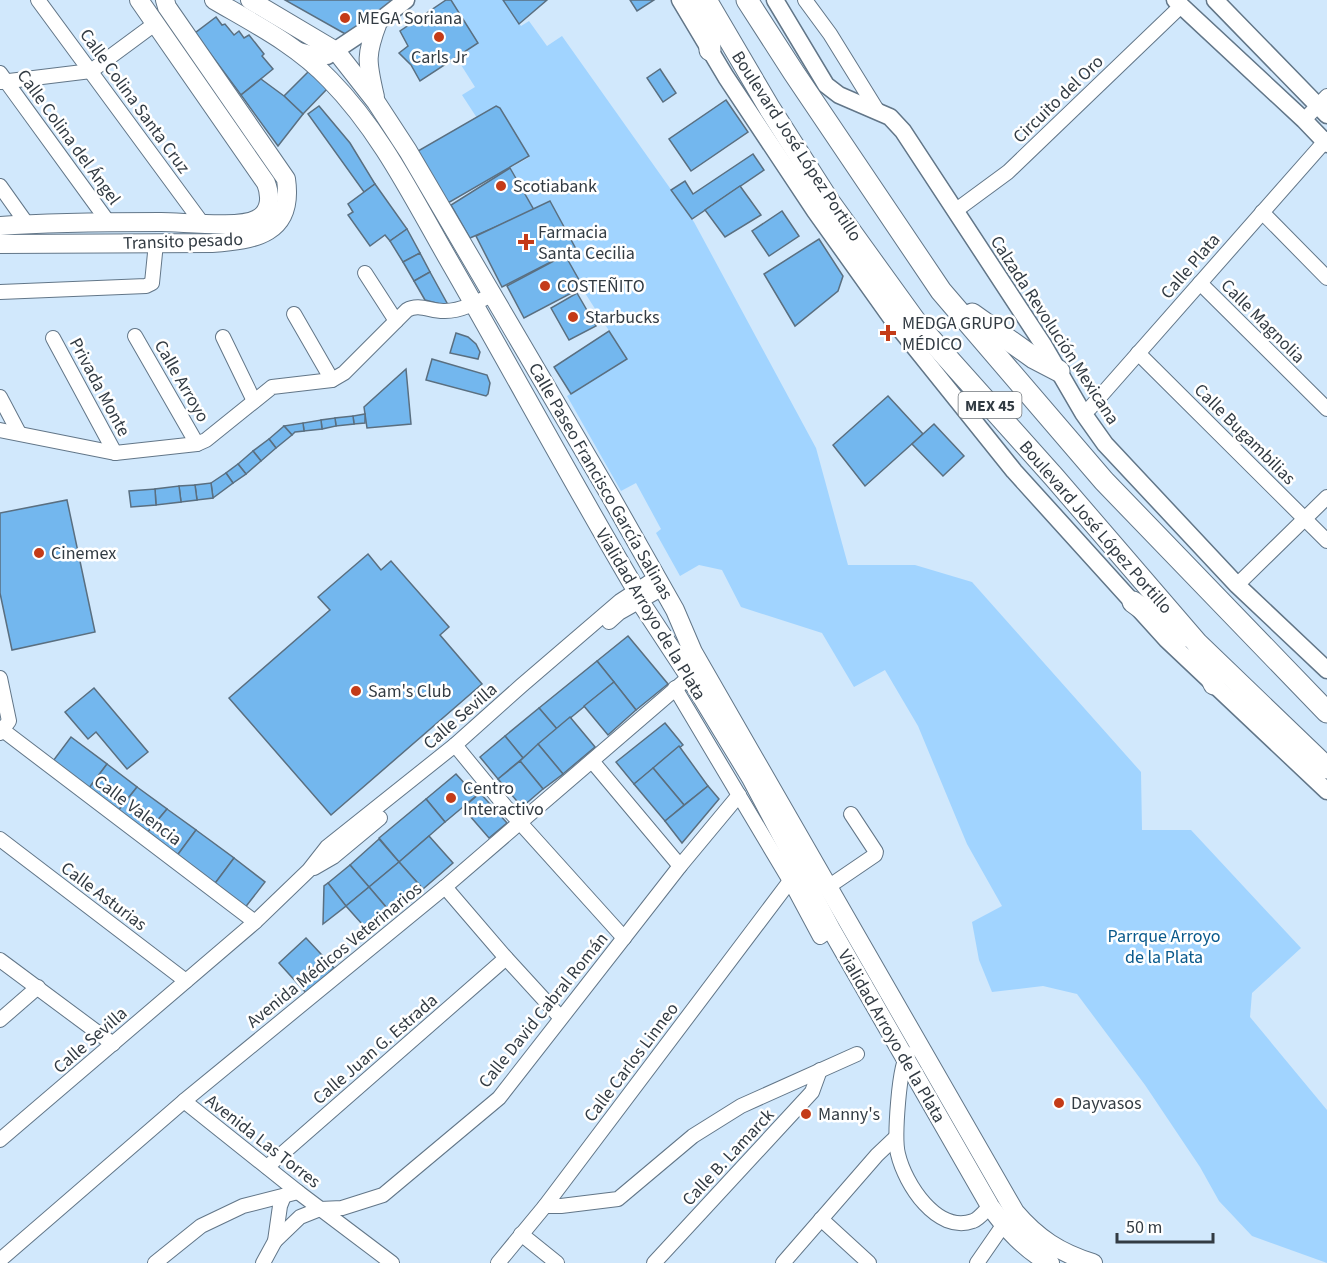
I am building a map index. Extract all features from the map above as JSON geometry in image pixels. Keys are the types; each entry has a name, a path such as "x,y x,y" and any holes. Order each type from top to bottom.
{"main road":[{"name":"Transito pesado","path":"0,226 109,223 241,224 256,220 268,207 269,191 253,162 139,0"},
{"name":"Vialidad Arroyo de la Plata","path":"214,0 299,51 330,79 360,113 389,156 525,393 576,490 638,596 751,778 831,929 912,1051 990,1206 1039,1257 1050,1263"},
{"path":"250,0 336,51"},
{"path":"694,0 709,36 710,50"},
{"name":"Boulevard José López Portillo","path":"706,0 770,109 830,203 918,325 1054,477 1195,641 1327,768"},
{"name":"Boulevard José López Portillo","path":"748,1 941,291 1104,481 1327,712"},
{"name":"Transito pesado","path":"0,244 241,241 260,237 277,223 287,202 286,179 167,2"},
{"path":"376,102 368,66 368,48 378,22"},
{"name":"Calle Paseo Francisco García Salinas","path":"336,51 376,102 408,151 491,295 534,364 660,583 689,677 828,887 912,1051 1030,1230 1067,1254 1093,1263"},
{"path":"941,291 1034,358 1059,371"},
{"path":"1132,602 1174,632 1195,641 1214,684"}],"street":[{"name":"Calle Colina Santa Cruz","path":"38,0 202,223"},
{"path":"299,51 327,56 406,0"},
{"path":"680,0 815,211 892,319 1014,471 1166,639 1327,791"},
{"name":"Calzada Revolución Mexicana","path":"775,0 826,85 839,95 890,117 903,131 1105,444 1237,585 1327,670"},
{"path":"805,0 830,34 877,111"},
{"path":"1215,0 1324,106 1304,120"},
{"path":"1178,3 1326,142"},
{"name":"Circuito del Oro","path":"955,211 1008,172 1178,3"},
{"path":"2,79 91,71 156,23"},
{"name":"Calle Colina del Ángel","path":"2,79 109,223"},
{"name":"Calle Plata","path":"1083,413 1090,408 1326,142"},
{"path":"0,186 27,224"},
{"path":"1262,212 1327,278"},
{"path":"0,292 146,286 152,283 156,243"},
{"path":"364,273 396,321"},
{"name":"Calle Magnolia","path":"1200,283 1327,409"},
{"path":"0,430 115,453 196,444 206,440 272,387 332,380 344,373 413,306 445,311 474,304 491,295"},
{"path":"294,314 332,380"},
{"name":"Calle Arroyo","path":"135,336 196,444"},
{"path":"223,337 254,401"},
{"name":"Privada Monte","path":"53,338 115,453"},
{"name":"Calle Bugambilias","path":"1138,353 1327,541"},
{"path":"0,397 19,433"},
{"path":"1237,585 1327,497"},
{"name":"Calle Sevilla","path":"0,1140 255,922 309,870 333,857 457,748 521,686 638,596 660,583"},
{"path":"689,677 739,795 790,881 820,938 831,929"},
{"name":"Avenida Médicos Veterinarios","path":"0,1260 184,1101 445,887 689,677"},
{"path":"0,678 9,721 1,730"},
{"name":"Calle Valencia","path":"1,730 255,922"},
{"path":"457,748 520,823 624,938"},
{"path":"592,761 680,866"},
{"name":"Calle David Cabral Román","path":"320,1209 342,1208 383,1195 499,1098 560,1017 739,795"},
{"path":"828,887 875,855 876,852 851,814"},
{"name":"Calle Asturias","path":"0,839 186,981"},
{"name":"Calle Carlos Linneo","path":"498,1263 545,1206 790,881"},
{"path":"445,887 560,1017"},
{"name":"Calle Juan G. Estrada","path":"267,1167 506,958"},
{"path":"0,960 112,1044"},
{"path":"0,1020 38,987"},
{"path":"912,1051 901,1070 896,1137 903,1168 917,1194 937,1216 955,1224 975,1221 990,1206"},
{"path":"545,1206 618,1199 693,1136 741,1106 857,1054"},
{"name":"Calle B. Lamarck","path":"654,1263 668,1257 812,1092 820,1070"},
{"name":"Avenida Las Torres","path":"184,1101 392,1263"},
{"path":"783,1263 877,1155 896,1137"},
{"path":"154,1263 201,1226 243,1206 298,1192"},
{"path":"275,1241 280,1206 284,1196"},
{"path":"263,1263 275,1241 300,1217 320,1209"},
{"path":"821,1219 869,1263"},
{"path":"977,1263 1005,1224"},
{"path":"521,1234 557,1263"}],"green space":[{"name":"Parrque Arroyo de la Plata","path":"451,0 503,0 521,26 529,21 547,46 562,36 694,222 816,448 848,565 915,565 972,582 1141,772 1142,830 1191,830 1301,948 1252,993 1250,1017 1327,1110 1327,1263 1252,1236 1219,1201 1200,1167 1145,1085 1077,994 1043,986 992,992 979,960 972,922 1002,906 967,844 918,726 885,670 854,687 822,633 741,607 722,570 699,565 680,576 656,533 661,529 636,483 621,491 567,396 627,359 585,293 565,255 576,248 550,202 534,210 510,168 529,156 500,108 496,106 477,118 462,95 475,87 456,57"}],"building":[{"name":"MEGA Soriana","path":"285,0 397,0 349,36"},
{"name":"Carls Jr","path":"446,0 451,0 478,43 420,81 411,65 399,53 408,46 400,31"},
{"path":"503,0 547,0 519,24"},
{"path":"630,0 654,0 637,11"},
{"path":"216,17 234,35 239,31 244,38 249,35 273,69 241,95 195,33"},
{"path":"660,69 676,93 663,102 647,78"},
{"path":"309,71 327,89 303,114 284,96"},
{"path":"261,79 303,114 278,146 241,95"},
{"path":"726,100 748,132 691,171 669,139"},
{"path":"319,106 350,143 375,184 364,192 308,114"},
{"path":"496,106 500,108 529,156 448,203 418,151"},
{"path":"753,154 764,170 692,219 671,190 685,181 693,194"},
{"name":"Scotiabank","path":"510,168 534,210 470,238 451,205"},
{"path":"375,184 407,229 390,241 385,235 370,246 348,215 353,212 348,204"},
{"path":"740,186 761,215 725,237 705,210"},
{"name":"Farmacia Santa Cecilia","path":"550,201 576,249 502,287 476,236"},
{"path":"782,211 799,236 769,256 752,231"},
{"path":"407,229 420,253 403,262 390,241"},
{"path":"819,239 843,276 838,291 795,326 764,274"},
{"path":"420,253 430,272 414,281 403,262"},
{"name":"COSTEÑITO","path":"565,255 583,287 524,318 507,286"},
{"path":"430,272 447,303 444,305 425,300 414,281"},
{"name":"Starbucks","path":"577,293 596,326 569,340 551,308"},
{"path":"609,331 627,359 571,394 554,367"},
{"path":"456,333 468,337 476,344 480,352 478,359 450,353"},
{"path":"432,359 487,375 490,383 488,394 486,396 426,380"},
{"path":"406,369 411,424 367,428 364,407"},
{"path":"888,396 923,434 865,486 833,445"},
{"path":"365,414 365,423 354,424 353,416"},
{"path":"353,416 354,424 336,426 335,418"},
{"path":"335,418 336,426 322,429 321,420"},
{"path":"321,420 322,429 304,431 303,423"},
{"path":"303,423 304,431 295,432 292,435 284,426"},
{"path":"934,424 964,456 943,476 912,444"},
{"path":"284,426 292,435 276,448 269,439"},
{"path":"269,439 276,448 261,461 253,451"},
{"path":"253,451 261,461 246,474 238,464"},
{"path":"238,464 246,474 233,483 226,473"},
{"path":"226,473 233,483 213,498 211,483"},
{"path":"211,483 213,498 197,500 195,485"},
{"path":"195,485 197,500 181,502 179,486"},
{"path":"179,486 181,502 156,505 155,489"},
{"path":"155,489 156,505 131,507 129,491"},
{"name":"Cinemex","path":"67,500 95,632 12,650 0,593 0,513"},
{"name":"Sam's Club","path":"368,554 381,570 391,561 449,627 440,635 482,684 331,815 229,698 330,610 318,597"},
{"path":"628,636 668,684 636,710 597,661"},
{"path":"597,661 614,682 557,729 539,708"},
{"path":"614,682 636,710 608,735 584,706"},
{"path":"94,688 148,752 127,769 96,732 88,739 65,712"},
{"path":"539,708 557,729 523,758 505,736"},
{"path":"570,717 595,747 563,774 538,744"},
{"path":"665,723 683,745 634,784 616,762"},
{"path":"505,736 523,758 498,779 480,757"},
{"path":"71,737 107,764 89,788 53,761"},
{"path":"538,744 563,774 543,789 520,761"},
{"path":"679,746 708,786 684,805 653,768"},
{"path":"520,761 543,789 522,807 498,779"},
{"path":"107,764 137,787 118,811 89,788"},
{"path":"653,768 684,805 665,821 634,784"},
{"name":"Centro Interactivo","path":"456,774 476,796 445,822 426,799"},
{"path":"708,786 719,799 682,843 665,821"},
{"path":"137,787 167,809 147,833 118,811"},
{"path":"480,793 507,823 489,838 463,808"},
{"path":"426,799 445,822 399,862 379,838"},
{"path":"167,809 196,830 176,857 147,833"},
{"path":"196,830 234,858 213,886 176,857"},
{"path":"429,836 453,863 423,889 399,862"},
{"path":"379,839 399,862 369,887 350,865"},
{"path":"234,858 265,882 244,909 213,886"},
{"path":"399,862 423,889 392,914 369,887"},
{"path":"350,865 369,887 346,906 328,883"},
{"path":"328,883 346,906 323,924 324,886"},
{"path":"369,887 392,914 370,933 346,906"},
{"path":"306,938 334,968 307,994 279,963"}],"place":[{"name":"MEGA Soriana","path":"345,18"},
{"name":"Carls Jr","path":"439,37"},
{"name":"Scotiabank","path":"501,186"},
{"name":"Farmacia Santa Cecilia","path":"526,242"},
{"name":"COSTEÑITO","path":"545,286"},
{"name":"Starbucks","path":"573,317"},
{"name":"MEDGA GRUPO MÉDICO","path":"888,333"},
{"name":"Cinemex","path":"39,553"},
{"name":"Sam's Club","path":"356,691"},
{"name":"Centro Interactivo","path":"451,798"},
{"name":"Dayvasos","path":"1059,1103"},
{"name":"Manny's","path":"806,1114"}]}
